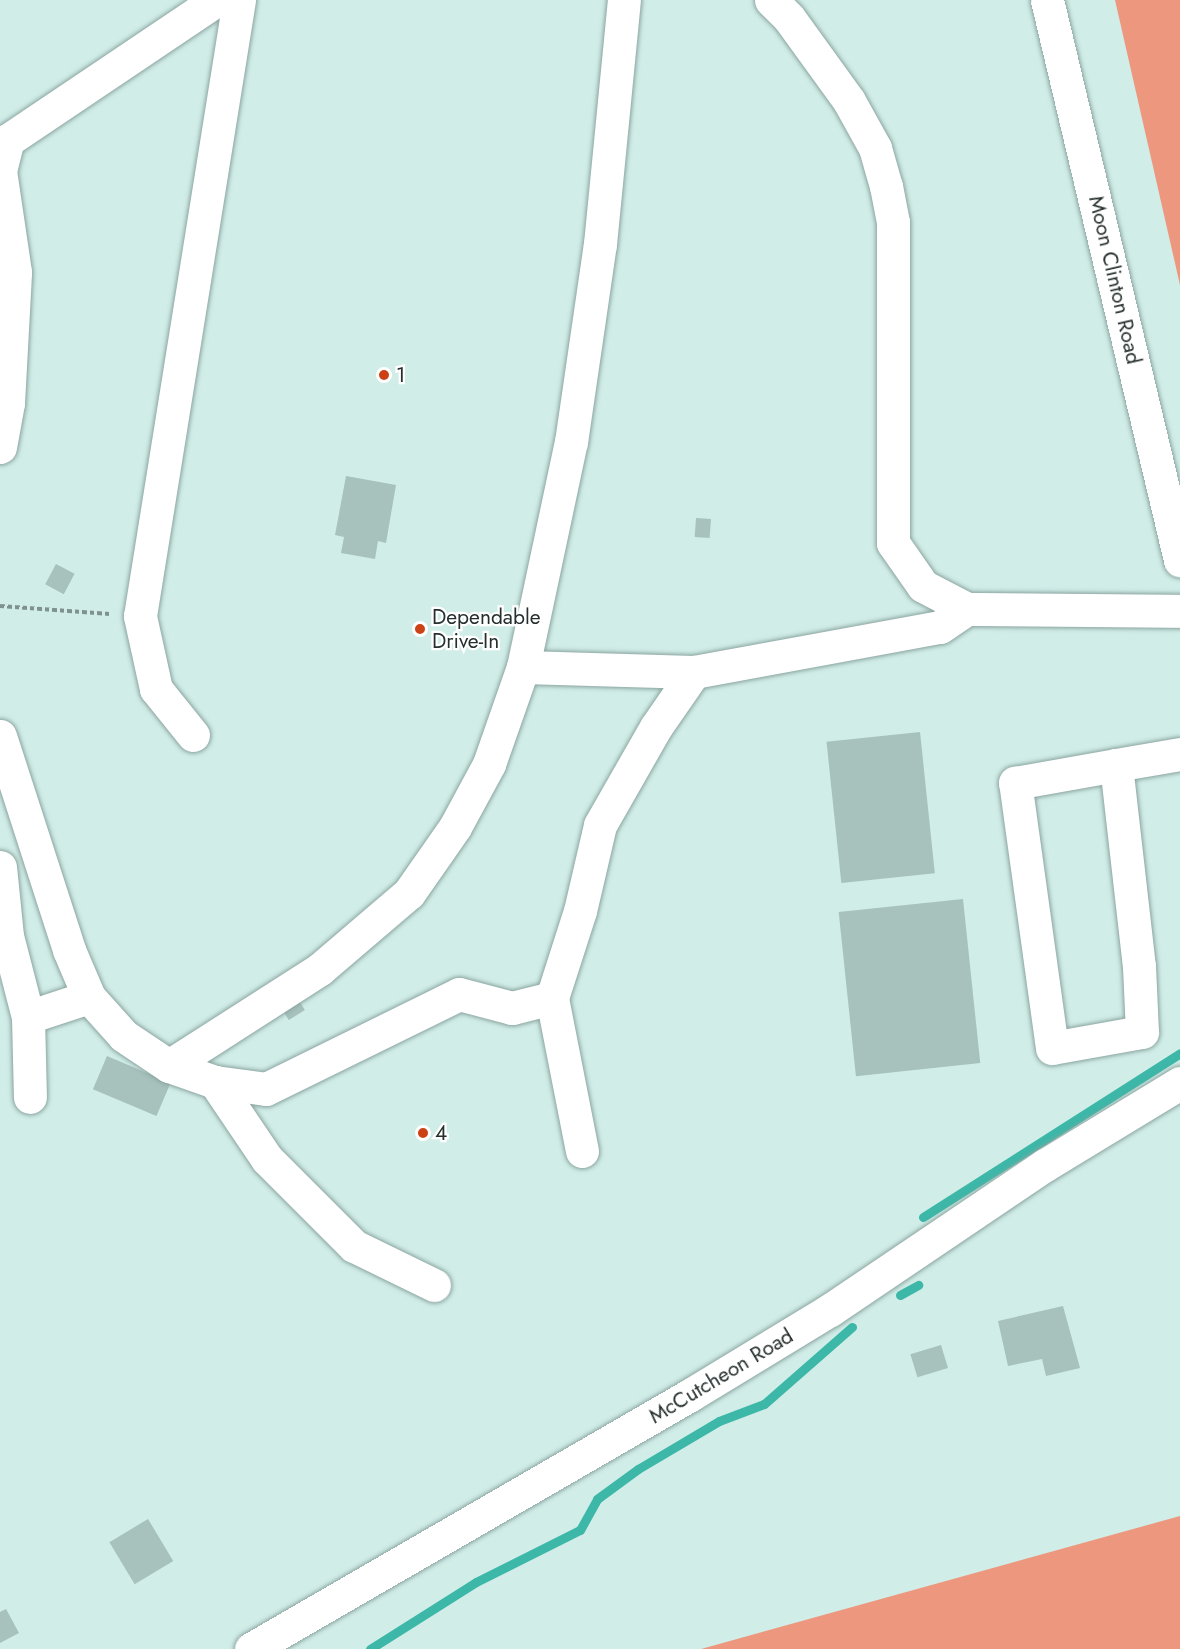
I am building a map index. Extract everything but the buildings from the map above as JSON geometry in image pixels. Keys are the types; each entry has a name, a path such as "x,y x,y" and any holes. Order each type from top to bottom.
{"street":[{"path":"0,447 8,404 15,272 0,171 4,141 216,0"},
{"path":"194,735 156,689 140,616 239,0"},
{"path":"169,1066 320,969 409,893 455,827 489,764 523,667 571,442 600,244 624,0"},
{"path":"771,0 789,18 849,101 874,148 893,222 893,543 924,586 967,609 1180,611"},
{"name":"Moon Clinton Road","path":"1047,0 1180,560"},
{"path":"523,667 694,672 940,627 967,609"},
{"path":"582,1151 552,998 580,911 600,825 656,727 694,672"},
{"path":"0,736 69,950 89,997 124,1036 169,1066 215,1082 266,1089 459,994 512,1008 552,998"},
{"path":"1116,765 1139,966 1142,1032 1052,1048 1015,783 1116,765 1180,754"},
{"path":"0,867 7,936 28,1017 30,1096"},
{"path":"28,1017 89,997"},
{"path":"215,1082 267,1159 354,1246 434,1285"},
{"name":"McCutcheon Road","path":"250,1649 690,1395 830,1310 1045,1165 1180,1083"}],"path":[{"path":"0,606 140,616"}],"shaded area":[{"path":"1115,0 1180,0 1180,285"},
{"path":"1180,1516 1180,1649 701,1649"}],"waterway":[{"path":"923,1217 1180,1053"},
{"path":"900,1295 918,1285"},
{"path":"370,1649 476,1582 580,1530 597,1499 638,1469 719,1421 764,1404 852,1327"}],"place":[{"name":"1","path":"384,375"},
{"name":"Dependable Drive-In","path":"420,629"},
{"name":"4","path":"423,1133"}]}
